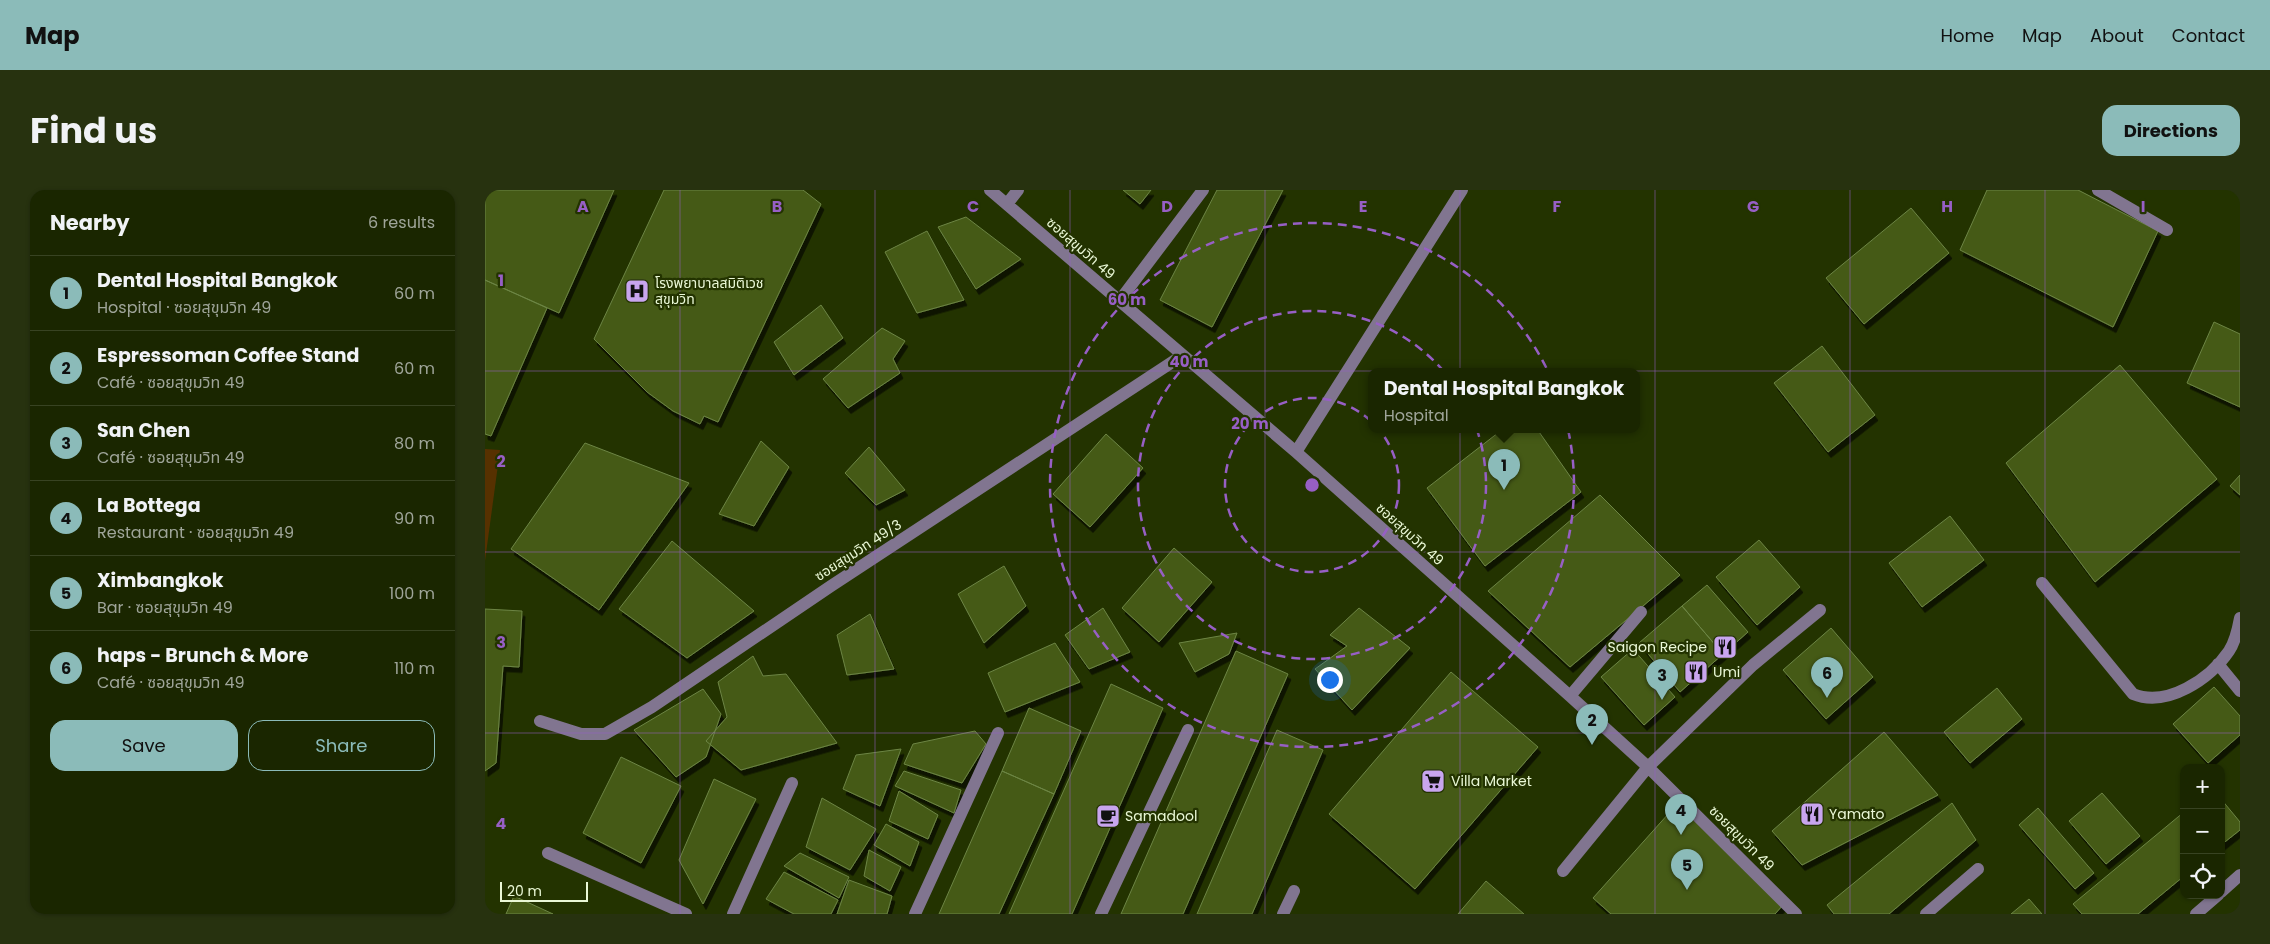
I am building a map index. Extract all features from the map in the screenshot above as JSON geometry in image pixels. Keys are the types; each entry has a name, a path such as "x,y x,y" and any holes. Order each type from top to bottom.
{"street":[{"name":"ซอยสุขุมวิท 49","path":"990,190 1296,452 1570,696 1648,767 1797,914"},
{"path":"1007,204 1018,190"},
{"path":"1120,300 1203,190"},
{"path":"1296,452 1462,190"},
{"path":"2098,190 2167,230"},
{"name":"ซอยสุขุมวิท 49/3","path":"540,722 581,734 605,734 652,707 831,586 1183,355"},
{"path":"2042,583 2133,694 2151,698 2172,694 2193,685 2218,664 2229,650 2240,618"},
{"path":"1563,871 1648,767 1753,665 1820,610"},
{"path":"1570,696 1641,612"},
{"path":"2218,664 2240,691"},
{"path":"1101,914 1188,730"},
{"path":"915,914 998,733"},
{"path":"733,914 793,783"},
{"path":"548,853 685,914"},
{"path":"1926,914 1978,869"},
{"path":"2225,888 2240,875"},
{"path":"1283,914 1294,891"},
{"path":"2196,914 2213,899"}],"shaded area":[{"path":"485,449 500,450 485,561"}],"building":[{"path":"485,190 614,190 559,313 485,280"},
{"path":"664,190 803,190 821,204 718,422 704,416 700,424 673,411 647,392 594,339"},
{"path":"1123,190 1151,190 1140,204"},
{"path":"1217,190 1283,190 1212,327 1160,300"},
{"path":"1987,190 2078,190 2158,231 2113,327 1960,250"},
{"path":"1911,208 1949,253 1864,324 1826,278"},
{"path":"966,217 1021,259 976,289 938,227"},
{"path":"927,231 964,300 917,313 885,252"},
{"path":"485,280 547,308 491,436 485,434"},
{"path":"821,305 843,338 794,375 774,342"},
{"path":"2214,322 2240,334 2240,407 2187,383"},
{"path":"882,328 905,341 893,359 900,373 848,408 823,379"},
{"path":"1822,346 1875,415 1828,452 1774,383"},
{"path":"2120,365 2217,479 2095,582 2006,463"},
{"path":"1498,433 1540,433 1581,492 1485,566 1427,488"},
{"path":"1106,434 1143,468 1090,527 1053,494"},
{"path":"761,441 789,467 754,526 719,514"},
{"path":"585,443 689,483 599,610 511,549"},
{"path":"869,447 905,490 876,505 845,473"},
{"path":"2240,475 2240,495 2230,486"},
{"path":"1600,495 1680,575 1570,667 1488,591"},
{"path":"1950,516 1984,560 1922,607 1889,563"},
{"path":"1759,540 1800,587 1757,625 1716,577"},
{"path":"672,541 754,611 687,658 619,609"},
{"path":"1174,548 1212,582 1159,642 1122,608"},
{"path":"1004,566 1026,606 984,643 958,594"},
{"path":"1707,585 1748,632 1723,654 1682,606"},
{"path":"1682,606 1723,654 1680,692 1639,643"},
{"path":"1103,608 1130,652 1089,669 1065,635"},
{"path":"1359,608 1410,648 1352,710 1315,669 1347,646 1330,635"},
{"path":"485,609 522,611 519,667 503,666 496,763 485,771"},
{"path":"870,614 894,669 847,675 837,635"},
{"path":"1831,628 1873,677 1826,719 1783,670"},
{"path":"1237,633 1229,654 1195,672 1179,643"},
{"path":"1055,643 1080,682 1005,712 988,673"},
{"path":"1633,649 1675,697 1644,725 1601,677"},
{"path":"1236,651 1288,674 1183,914 1121,914"},
{"path":"753,656 763,676 786,674 837,743 741,770 706,741 727,717 718,682"},
{"path":"1451,672 1538,747 1415,889 1329,814"},
{"path":"1111,684 1163,708 1072,914 1009,914"},
{"path":"2214,687 2240,716 2240,735 2208,763 2173,724"},
{"path":"1997,688 2022,719 1970,763 1944,732"},
{"path":"703,689 721,714 706,757 676,777 634,730"},
{"path":"1029,708 1081,731 1054,794 1002,771"},
{"path":"1277,730 1323,750 1252,914 1197,914"},
{"path":"975,731 986,744 962,783 904,764 913,744"},
{"path":"1884,732 1938,795 1802,865 1772,831"},
{"path":"901,749 880,806 843,789 856,755"},
{"path":"621,757 681,786 641,863 583,833"},
{"path":"904,771 961,790 954,813 895,786"},
{"path":"1002,771 1054,794 999,914 939,914"},
{"path":"714,779 756,799 703,904 679,860"},
{"path":"899,791 938,815 928,839 889,821"},
{"path":"2102,793 2140,836 2106,864 2069,821"},
{"path":"822,798 876,829 850,870 806,847"},
{"path":"1678,803 1783,905 1775,914 1611,914 1593,898"},
{"path":"1952,803 1976,840 1889,914 1834,914 1827,905"},
{"path":"2225,804 2240,822 2240,830 2225,842"},
{"path":"2038,808 2094,873 2075,889 2019,825"},
{"path":"2180,815 2180,879 2138,914 2082,914 2073,904"},
{"path":"886,824 919,842 910,866 874,845"},
{"path":"869,850 901,867 890,891 864,876"},
{"path":"800,853 849,877 839,898 784,866"},
{"path":"784,872 838,900 831,914 794,914 766,899"},
{"path":"849,880 892,896 887,914 837,914"},
{"path":"1486,881 1524,914 1458,914"},
{"path":"514,896 553,914 506,914"},
{"path":"2029,899 2042,914 2011,914"}],"place":[{"name":"โรงพยาบาลสมิติเวช สุขุมวิท","path":"637,291"},
{"name":"Dental Hospital Bangkok","path":"1504,490"},
{"name":"Saigon Recipe","path":"1725,647"},
{"name":"Umi","path":"1696,672"},
{"name":"haps - Brunch & More","path":"1827,698"},
{"name":"San Chen","path":"1662,700"},
{"name":"Espressoman Coffee Stand","path":"1592,745"},
{"name":"Villa Market","path":"1433,781"},
{"name":"Yamato","path":"1812,814"},
{"name":"Samadool","path":"1108,816"},
{"name":"La Bottega","path":"1681,835"},
{"name":"Ximbangkok","path":"1687,890"}]}
